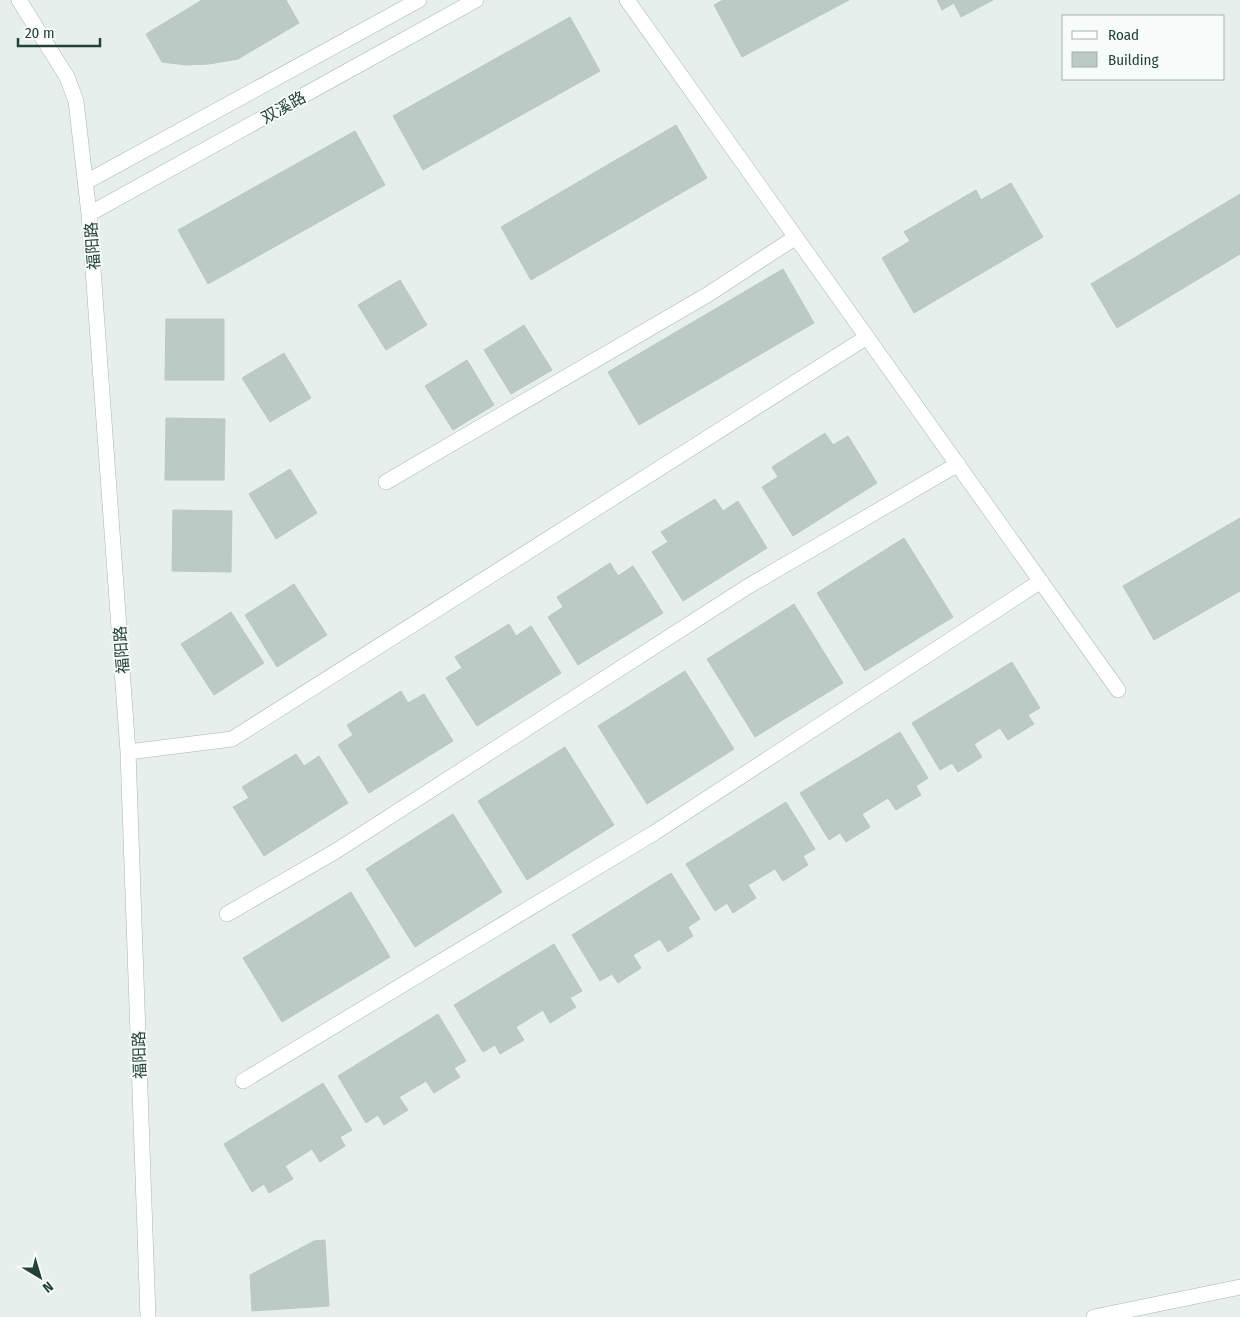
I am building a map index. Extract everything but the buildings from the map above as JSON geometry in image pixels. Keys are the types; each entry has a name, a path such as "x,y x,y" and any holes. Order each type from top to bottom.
{"street":[{"name":"福阳路","path":"20,0 67,77 76,101 86,182 128,752 148,1317"},
{"name":"双溪路","path":"86,182 419,0"},
{"name":"双溪路","path":"89,214 476,0"},
{"path":"627,0 1118,690"},
{"path":"386,482 707,295 796,237"},
{"path":"128,752 232,739 867,337"},
{"path":"227,914 336,851 746,587 958,464"},
{"path":"243,1081 654,833 1041,581"},
{"path":"1094,1317 1240,1287"}]}
